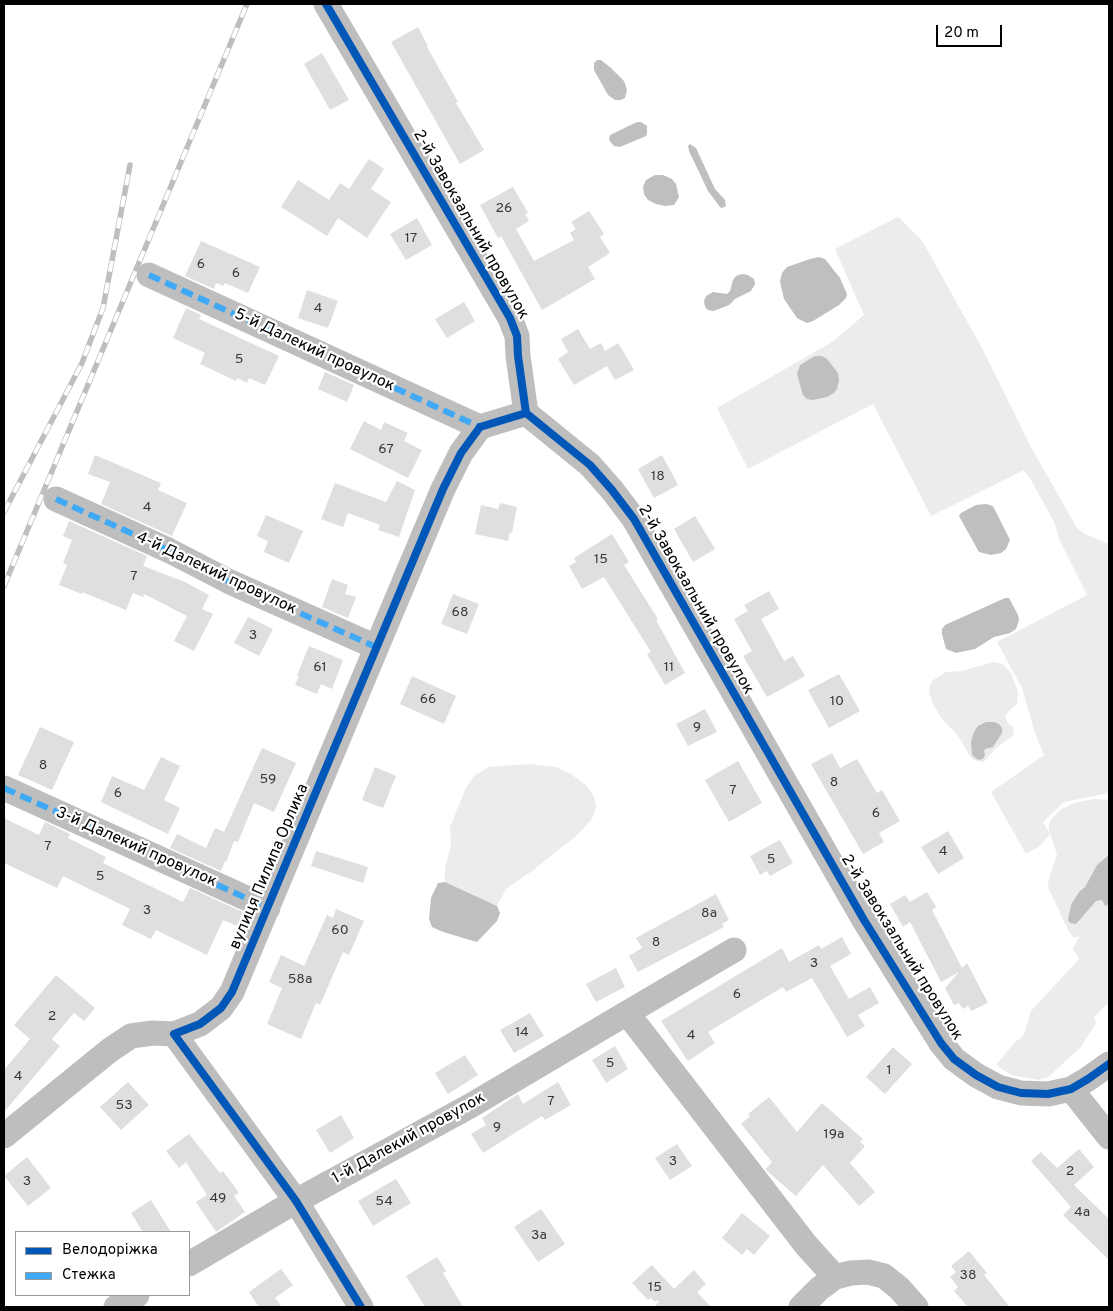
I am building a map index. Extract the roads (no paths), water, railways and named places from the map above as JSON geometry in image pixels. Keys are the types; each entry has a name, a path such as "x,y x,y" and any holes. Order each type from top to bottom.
{"street":[{"name":"2-й Завокзальний провулок","path":"326,4 510,318 517,336 526,413 590,465 634,519 864,920 940,1043 968,1070 998,1087 1021,1093 1048,1094 1071,1089 1088,1080 1109,1064"},
{"name":"5-й Далекий провулок","path":"148,275 480,428"},
{"path":"480,428 526,413"},
{"name":"вулиця Пилипа Орлика","path":"174,1034 200,1024 221,1008 232,992 443,489 461,453 480,428"},
{"name":"4-й Далекий провулок","path":"56,499 168,550 230,582 376,647"},
{"name":"3-й Далекий провулок","path":"4,788 268,908"},
{"name":"1-й Далекий провулок","path":"190,1263 296,1201 470,1106 734,950"},
{"path":"627,1012 806,1245 835,1277"},
{"path":"4,1136 110,1050 131,1036 153,1033 174,1034 296,1201 361,1307"},
{"path":"1071,1089 1109,1137"},
{"path":"801,1307 819,1289 835,1277 851,1273 868,1272 884,1276 899,1288 916,1307"},
{"path":"116,1307 135,1296"}],"railway":[{"path":"4,586 247,4"},
{"path":"4,512 82,363 103,308 130,165"}]}
